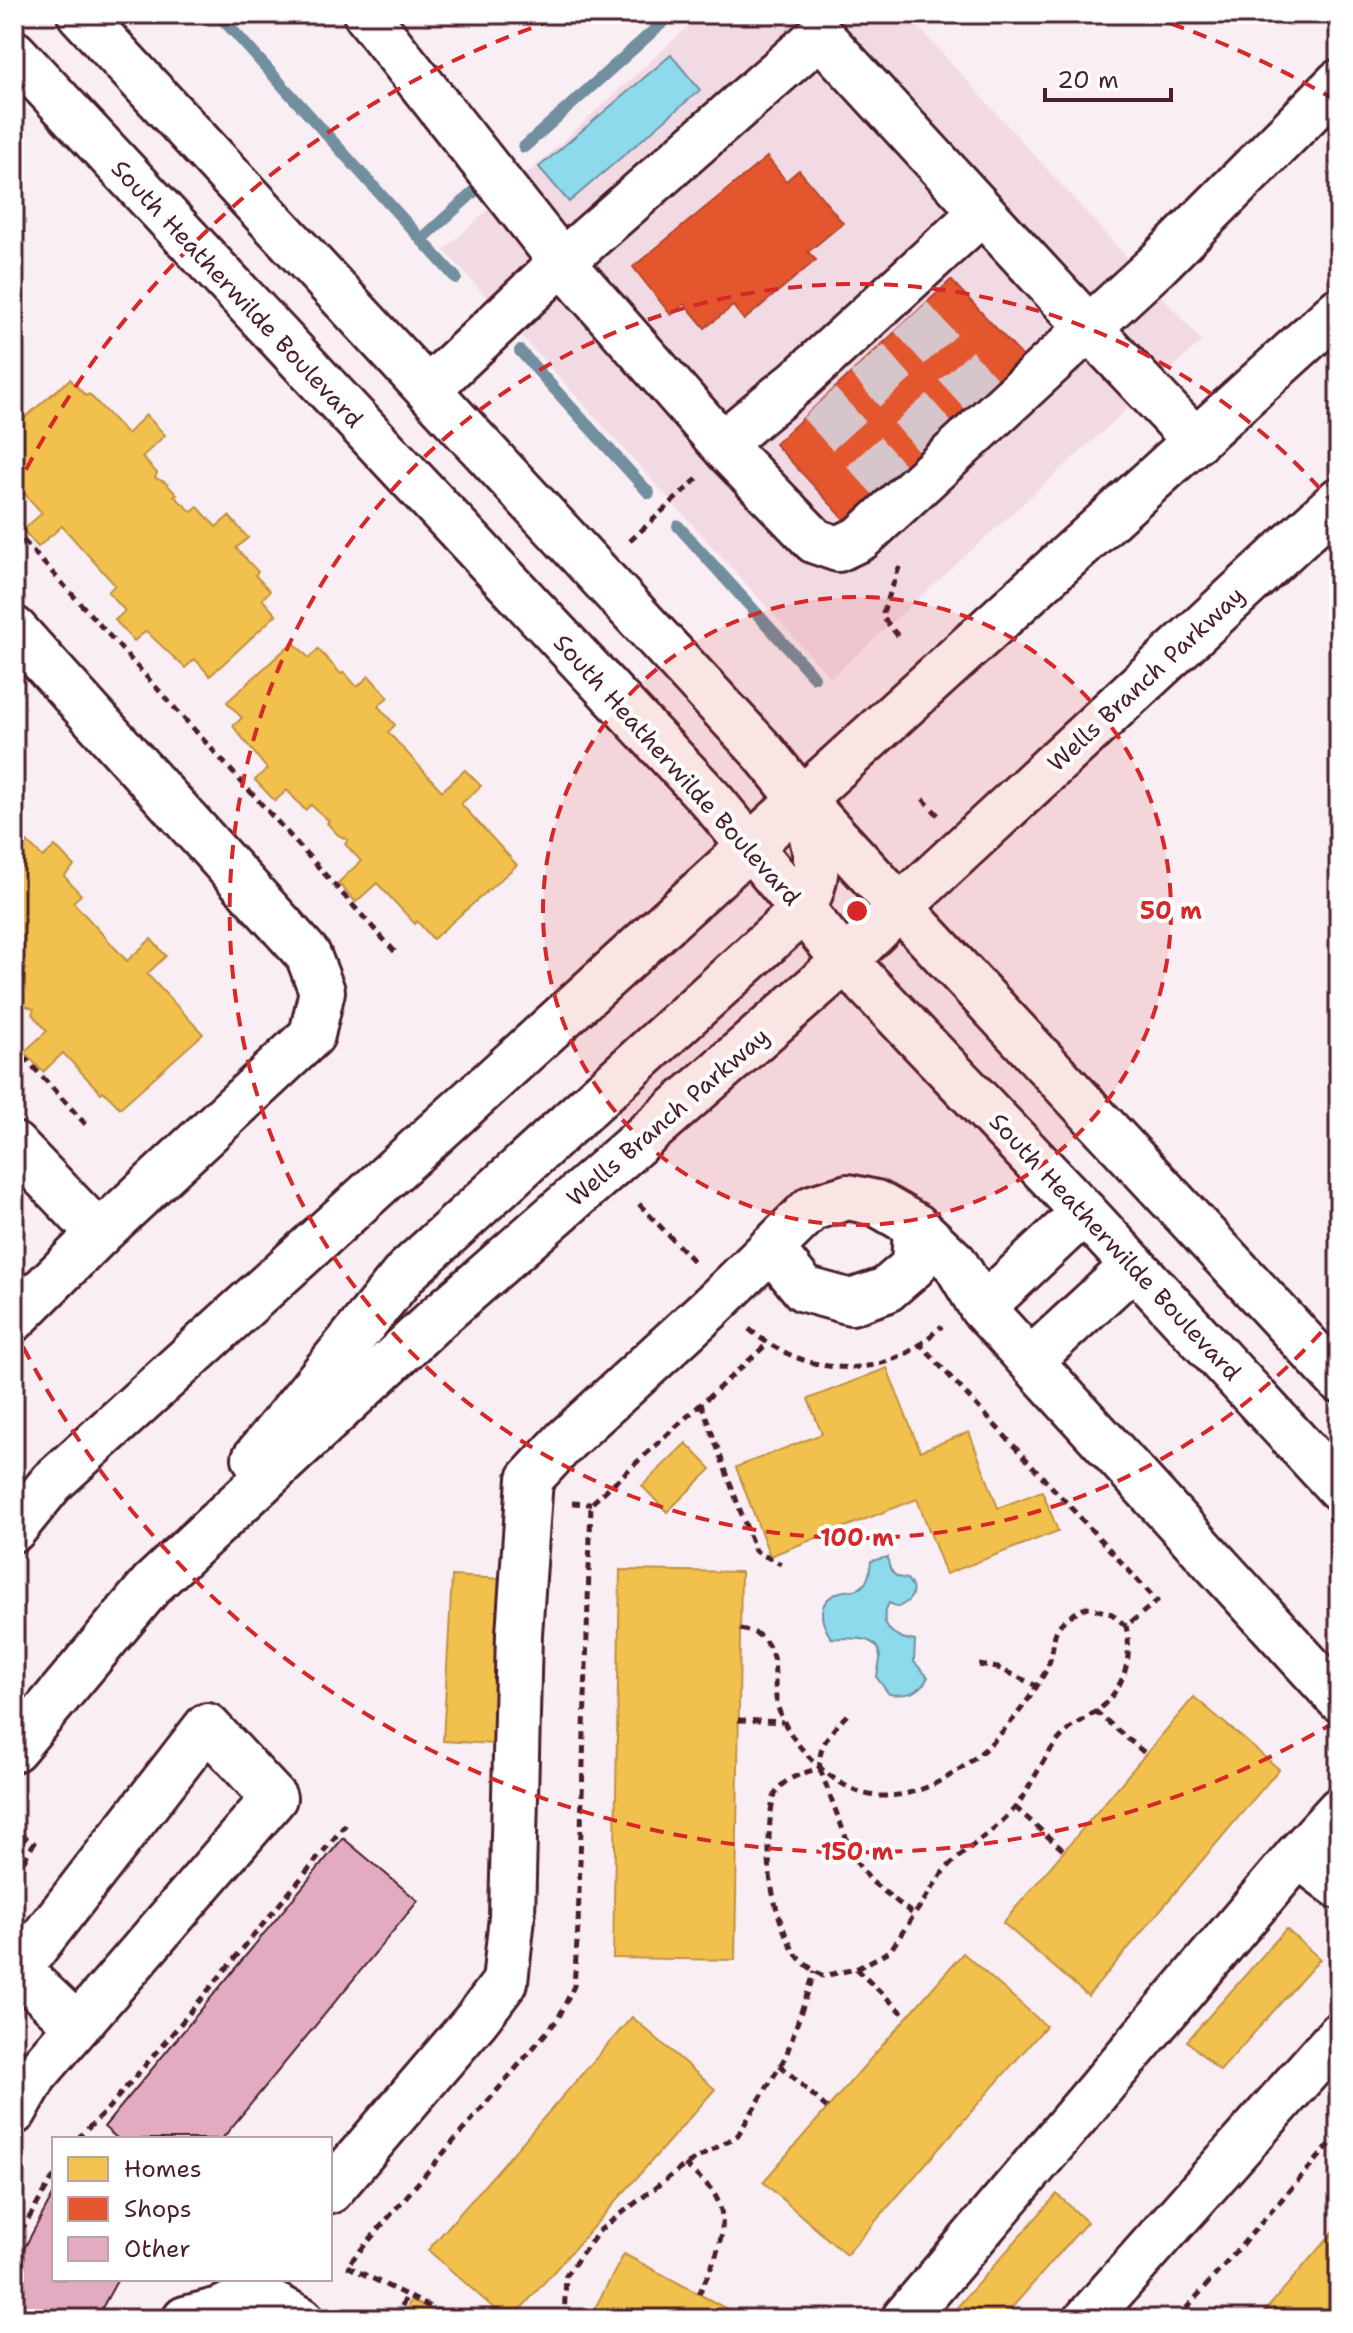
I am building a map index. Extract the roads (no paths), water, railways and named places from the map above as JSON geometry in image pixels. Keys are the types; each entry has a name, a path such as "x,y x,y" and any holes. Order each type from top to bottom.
{"main road":[{"path":"80,14 1339,1380"},
{"path":"366,14 562,262 711,460"},
{"path":"428,389 562,262 820,35 1196,441"},
{"name":"South Heatherwilde Boulevard","path":"14,53 713,802 845,961 1084,1212 1339,1488"},
{"path":"711,460 728,451 815,541 838,549 861,538 898,490 991,404 1089,328 1157,265 1339,82"},
{"path":"711,460 809,392 902,306 982,212"},
{"path":"14,1529 52,1482 1339,310"},
{"name":"Wells Branch Parkway","path":"14,1749 152,1584 436,1319 845,961 1339,500"},
{"path":"14,629 308,955 322,991 312,1035 99,1234 14,1319"},
{"path":"152,1584 406,1272 803,910 815,885 817,851 801,799"},
{"path":"14,1145 99,1234"},
{"path":"332,2189 505,1982 512,1917 519,1634 530,1479 566,1440 812,1208 848,1197 876,1203 916,1226 955,1263 963,1317 1031,1360 1339,1699"},
{"path":"963,1317 1084,1212"},
{"path":"771,1248 804,1289 851,1302 886,1290 914,1266 916,1226"},
{"path":"1031,1360 1133,1266"},
{"path":"14,2112 35,2075 274,1798 207,1726 15,1970 77,2026"},
{"path":"904,2319 1339,1810"},
{"path":"1298,1855 1339,1886"},
{"path":"1087,2319 1339,2035"},
{"path":"185,2319 220,2310 258,2286 301,2319"}],"water":[{"path":"671,55 700,90 569,202 539,167"},
{"path":"888,1557 893,1572 907,1579 913,1592 907,1602 898,1607 889,1603 886,1624 894,1634 915,1641 914,1662 928,1677 921,1687 907,1694 889,1694 877,1678 880,1658 874,1644 861,1639 831,1638 822,1618 827,1600 840,1592 862,1587 871,1561"}],"waterway":[{"path":"218,14 456,278"},
{"path":"524,147 672,14"},
{"path":"421,240 478,188"},
{"path":"520,351 649,493"},
{"path":"678,526 814,677"}],"tunnel":[{"path":"911,317 983,396"},
{"path":"867,359 937,439"},
{"path":"819,403 891,482"}]}
